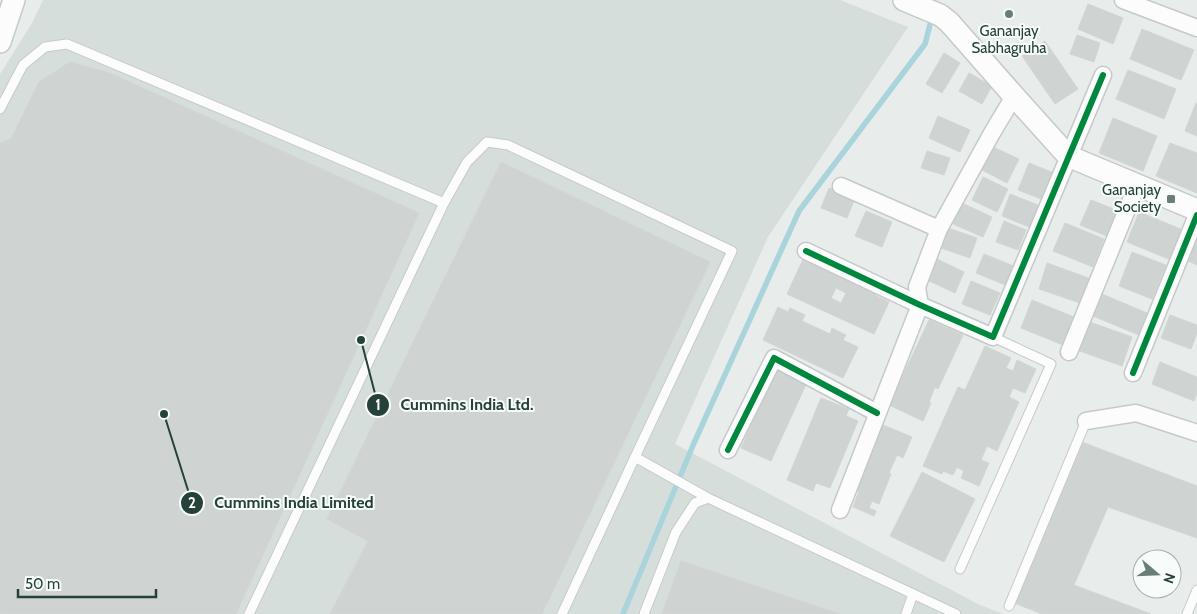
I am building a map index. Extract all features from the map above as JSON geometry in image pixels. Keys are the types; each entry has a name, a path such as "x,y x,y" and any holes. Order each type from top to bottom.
{"street":[{"path":"0,42 14,0"},
{"path":"904,0 933,12 949,22 1068,156 1197,210"},
{"path":"1122,0 1197,28"},
{"path":"806,251 993,337 1103,75"},
{"path":"840,510 920,305 916,287 939,229 1014,96"},
{"path":"1069,352 1137,185"},
{"path":"841,186 939,229"},
{"path":"1132,373 1197,215"},
{"path":"728,450 774,358 878,413"},
{"path":"1086,421 1136,413 1197,433"}],"lane":[{"path":"0,109 23,65 45,47 68,44 444,203"},
{"path":"249,614 444,203 467,162 487,142 508,145 732,251 562,614"},
{"path":"960,569 1051,364 993,337"},
{"path":"1010,606 1086,421"},
{"path":"634,457 708,498 956,614"},
{"path":"644,614 676,532 695,503 708,498"},
{"path":"1188,614 1197,590"},
{"path":"906,614 913,594"}],"shaded area":[{"path":"43,0 840,0 908,27 768,237 675,444 978,604 1003,614 0,614 0,74 32,23"}],"building":[{"path":"1088,4 1123,18 1113,44 1078,29"},
{"path":"1142,29 1194,50 1181,80 1130,59"},
{"path":"1077,35 1100,43 1094,62 1070,54"},
{"path":"1045,41 1078,89 1055,104 1022,56"},
{"path":"944,53 960,63 942,93 926,84"},
{"path":"70,62 110,73 419,213 236,614 0,614 0,143 11,139 39,82"},
{"path":"1128,70 1176,89 1164,119 1116,99"},
{"path":"969,73 992,86 982,104 959,91"},
{"path":"1197,103 1197,136 1185,131"},
{"path":"938,116 970,130 960,152 929,138"},
{"path":"1113,118 1157,136 1143,171 1099,153"},
{"path":"1170,143 1197,153 1197,193 1156,176"},
{"path":"993,147 1019,159 1007,183 982,170"},
{"path":"927,151 950,158 944,175 921,168"},
{"path":"501,162 710,262 542,614 330,614 368,541 327,519"},
{"path":"1029,163 1054,173 1044,200 1018,190"},
{"path":"983,177 1008,189 997,212 972,200"},
{"path":"829,188 855,198 847,218 821,208"},
{"path":"1010,194 1043,207 1034,229 1002,216"},
{"path":"1091,200 1119,211 1109,237 1080,225"},
{"path":"962,203 992,217 983,237 953,224"},
{"path":"866,211 892,222 882,247 855,236"},
{"path":"1139,212 1183,230 1171,260 1127,242"},
{"path":"1004,221 1026,230 1018,250 996,242"},
{"path":"1065,223 1104,239 1093,267 1053,251"},
{"path":"948,228 977,238 970,258 941,248"},
{"path":"1197,236 1197,265 1186,260"},
{"path":"1132,252 1166,265 1152,299 1119,286"},
{"path":"984,254 1016,267 1008,286 976,273"},
{"path":"805,255 878,289 875,295 889,302 874,334 787,294","holes":["836,288 846,293 841,303 831,298"]},
{"path":"937,259 964,272 955,293 927,280"},
{"path":"1047,263 1091,279 1083,304 1039,289"},
{"path":"971,281 1000,293 990,315 962,304"},
{"path":"1102,294 1147,313 1139,335 1093,316"},
{"path":"1032,300 1074,317 1063,345 1021,328"},
{"path":"778,307 788,312 790,308 805,315 802,321 830,334 832,328 846,335 843,340 858,347 843,378 763,340"},
{"path":"1170,315 1197,325 1197,333 1191,349 1161,338"},
{"path":"929,320 963,335 938,389 935,387 929,402 931,403 923,421 889,405"},
{"path":"1087,321 1132,337 1122,366 1077,350"},
{"path":"985,346 1011,358 1006,368 1013,371 1017,360 1036,369 1025,393 1013,388 1009,397 1019,402 997,451 987,446 981,460 989,463 979,486 961,478 964,471 957,467 953,475 943,471 942,474 923,466 958,387 965,390"},
{"path":"1160,362 1197,377 1197,393 1194,401 1152,384"},
{"path":"778,366 808,380 771,461 741,448"},
{"path":"821,398 849,409 846,416 858,421 830,488 816,483 813,491 787,480"},
{"path":"878,423 912,437 903,458 897,455 879,504 872,501 869,508 876,511 874,516 853,507 859,491 851,488"},
{"path":"1082,442 1197,486 1197,538 1108,507 1074,585 1151,614 1042,614 1014,603"},
{"path":"922,472 975,499 944,562 890,536"},
{"path":"681,561 840,614 662,614"}],"waterway":[{"path":"623,614 694,443 799,211 925,44 932,17"}],"cycle path":[{"path":"806,251 993,337 1103,75"},
{"path":"1133,373 1197,215"},
{"path":"728,450 774,358 877,413"}],"place":[{"name":"Gananjay Sabhagruha","path":"1009,14"},
{"name":"Gananjay Society","path":"1171,199"},
{"name":"Cummins India Ltd.","path":"361,340"},
{"name":"Cummins India Limited","path":"164,414"}]}
